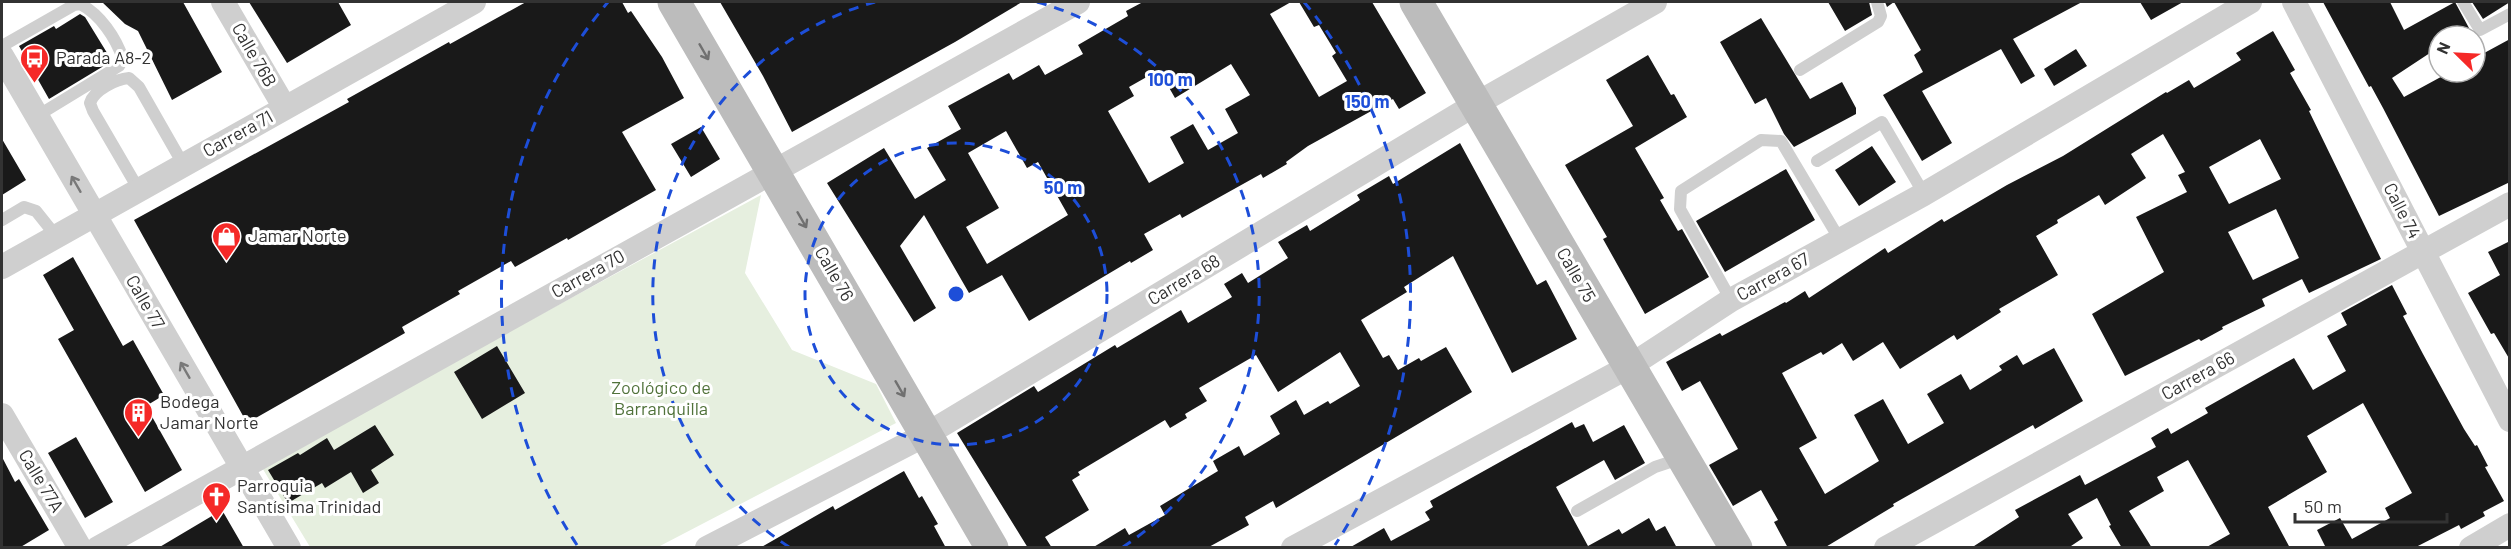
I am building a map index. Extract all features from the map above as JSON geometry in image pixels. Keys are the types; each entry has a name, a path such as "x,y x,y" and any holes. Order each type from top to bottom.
{"street":[{"name":"Calle 76B","path":"223,2 285,108"},
{"name":"Carrera 71","path":"2,267 285,108 448,8 474,2"},
{"name":"Calle 76","path":"674,2 992,548"},
{"name":"Carrera 70","path":"98,548 1078,2"},
{"name":"Calle 75","path":"1416,2 1736,548"},
{"name":"Carrera 68","path":"707,548 927,434 1476,104 1655,2"},
{"name":"Carrera 67","path":"1293,548 1629,366 1731,300 1924,194 2250,2"},
{"name":"Calle 74","path":"2294,2 2510,420"},
{"name":"Calle 77","path":"2,56 290,548"},
{"name":"Carrera 66","path":"1886,548 2510,204"},
{"name":"Calle 77A","path":"2,415 80,548"},
{"path":"2471,548 2510,525"}],"lane":[{"path":"1800,70 1878,22 1881,10 1877,2"},
{"path":"2463,2 2480,30 2510,14"},
{"path":"2,46 80,4 96,15 119,49 123,59 119,66 37,116"},
{"path":"139,190 90,103 93,95 114,82 129,78 140,87 183,164"},
{"path":"1817,161 1882,122 1924,194"},
{"path":"1731,300 1680,209 1681,191 1761,140 1781,141 1840,240"},
{"path":"2,220 24,207 36,211 56,236"},
{"path":"1577,511 1655,467 1683,458"}],"green space":[{"name":"Zoológico de Barranquilla","path":"761,195 745,273 792,350 876,384 896,423 658,547 310,547 261,466"}],"building":[{"path":"102,2 183,2 222,72 172,100 138,31 125,24"},
{"path":"249,2 338,2 351,25 287,63"},
{"path":"526,2 622,2 628,13 631,11 662,57 684,98 622,132 656,190 568,240 567,238 515,267 511,261 458,291 460,294 402,327 405,333 247,423 134,220 349,102 347,99 449,42 450,44"},
{"path":"720,2 1022,2 955,42 792,132"},
{"path":"1143,2 1291,2 1270,14 1319,97 1347,81 1332,56 1336,53 1319,25 1314,27 1299,2 1372,2 1426,93 1399,109 1393,99 1308,146 1286,162 1287,164 1263,178 1261,174 1182,218 1180,214 1144,234 1153,250 1131,263 1130,261 1029,321 1002,275 969,293 924,215 900,246 936,308 914,322 827,183 884,148 915,199 946,180 927,148 961,129 948,106 1009,73 1013,80 1039,65 1045,75 1083,54 1078,45 1128,16 1126,11","holes":["1231,64 1250,95 1225,109 1238,133 1208,150 1193,124 1170,137 1184,163 1149,183 1108,111 1134,96 1129,87 1159,70 1175,98","1006,131 1027,168 1038,162 1068,215 987,264 966,227 999,208 968,153"]},
{"path":"1828,2 1869,2 1872,15 1845,31"},
{"path":"1894,2 2082,2 2013,39 2035,76 2021,84 2001,49 1922,91 1952,143 1922,161 1883,95 1923,72 1914,55 1921,50"},
{"path":"2140,2 2183,2 2151,20"},
{"path":"2323,2 2390,2 2404,30 2455,2 2467,24 2427,24 2427,55 2392,78 2404,97 2428,84 2487,84 2487,51 2510,39 2510,182 2439,216 2383,108 2371,86 2369,87"},
{"path":"2472,2 2510,2 2483,19"},
{"path":"80,14 85,17 112,61 49,99 19,46 54,26 56,29"},
{"path":"1761,18 1810,99 1842,82 1856,108 1856,114 1794,147 1784,134 1766,98 1755,104 1720,42"},
{"path":"2273,31 2295,70 2290,73 2311,110 2309,111 2381,259 2309,293 2302,279 2262,299 2265,306 2222,327 2223,329 2201,341 2199,339 2125,376 2092,314 2164,272 2136,217 2187,192 2178,175 2185,172 2163,134 2131,154 2146,178 2105,205 2099,195 2057,220 2058,223 2036,236 2058,275 1999,309 2001,312 1957,340 1954,335 1900,369 1883,342 1853,361 1842,343 1823,355 1821,352 1782,373 1817,438 1799,448 1825,494 1879,461 1854,415 1883,399 1908,444 1944,423 1927,394 1961,374 1970,390 2002,370 1999,366 2017,355 2023,365 2054,348 2083,401 2035,429 2033,425 1893,504 1894,506 1824,548 1788,548 1774,522 1778,520 1761,490 1733,506 1709,465 1738,449 1700,381 1682,391 1666,362 1720,333 1722,336 1805,291 1809,298 1885,248 1888,253 1942,219 1944,222 2007,185 2063,156 2166,92 2189,80 2194,88 2241,60 2236,53","holes":["2260,139 2281,179 2229,204 2209,167","2276,209 2299,258 2253,280 2228,232"]},
{"path":"2076,49 2087,66 2054,86 2044,69"},
{"path":"1648,55 1671,95 1674,94 1687,117 1635,148 1664,198 1660,200 1678,231 1682,229 1709,277 1645,314 1603,239 1607,237 1565,165 1633,126 1606,80"},
{"path":"701,127 720,159 691,177 671,144"},
{"path":"2,139 26,180 2,195"},
{"path":"1460,143 1537,285 1546,280 1577,339 1512,373 1453,256 1404,287 1407,292 1361,320 1383,358 1389,355 1398,370 1419,358 1421,361 1446,347 1472,392 1276,508 1273,501 1245,517 1249,525 1207,548 1092,548 1125,528 1129,535 1165,515 1160,506 1218,471 1213,461 1239,446 1244,456 1280,434 1270,416 1296,400 1304,415 1328,401 1330,404 1360,386 1340,352 1278,392 1256,355 1199,388 1207,401 1185,414 1187,418 1170,428 1165,420 1078,472 1080,475 1072,480 1089,510 1045,537 1052,548 1028,548 957,433 1034,386 1038,392 1115,345 1117,348 1181,310 1188,323 1232,297 1224,284 1242,273 1248,283 1288,258 1278,242 1307,225 1310,231 1360,200 1357,195 1389,176 1393,184"},
{"path":"1872,146 1896,182 1859,206 1835,170"},
{"path":"1786,169 1815,220 1725,272 1696,221"},
{"path":"2510,241 2510,360 2494,333 2491,334 2468,293 2500,275 2488,252"},
{"name":"Bodega Jamar Norte","path":"73,257 123,346 133,340 164,395 146,406 182,470 145,492 58,339 74,330 43,275"},
{"path":"2392,285 2407,314 2403,316 2464,429 2475,446 2477,445 2488,466 2485,467 2504,501 2483,512 2485,516 2461,529 2459,525 2414,548 2326,548 2317,530 2340,518 2352,539 2390,518 2385,508 2412,493 2363,403 2307,436 2327,472 2268,507 2290,548 2205,548 2230,534 2188,460 2157,477 2164,491 2129,511 2152,548 2122,548 2097,498 2068,514 2083,538 2068,548 1971,548 2019,517 2015,510 2080,475 2085,485 2156,447 2151,438 2168,428 2171,434 2208,413 2205,408 2294,358 2313,390 2346,371 2327,336 2347,325 2341,313"},
{"path":"497,346 525,393 482,419 454,372"},
{"path":"1572,422 1575,428 1584,424 1593,442 1624,425 1645,463 1615,480 1604,460 1556,487 1588,546 1619,529 1622,534 1649,518 1656,531 1665,526 1677,548 1349,548 1384,528 1391,541 1430,520 1425,512 1433,507 1430,501"},
{"path":"375,425 394,455 371,470 379,483 363,493 351,472 325,488 322,483 288,503 268,470 298,453 300,455 327,438 334,450"},
{"path":"76,437 113,502 85,518 48,453"},
{"path":"2,457 15,482 19,479 49,530 19,548 2,548"},
{"path":"904,471 919,498 922,496 938,524 934,526 946,548 760,548 833,506 835,510"},
{"name":"Parroquia Santísima Trinidad","path":"222,510 244,548 158,548"}],"place":[{"name":"Parada A8-2","path":"35,84"},
{"name":"Jamar Norte","path":"227,262"},
{"name":"Bodega Jamar Norte","path":"139,438"},
{"name":"Parroquia Santísima Trinidad","path":"216,522"}]}
